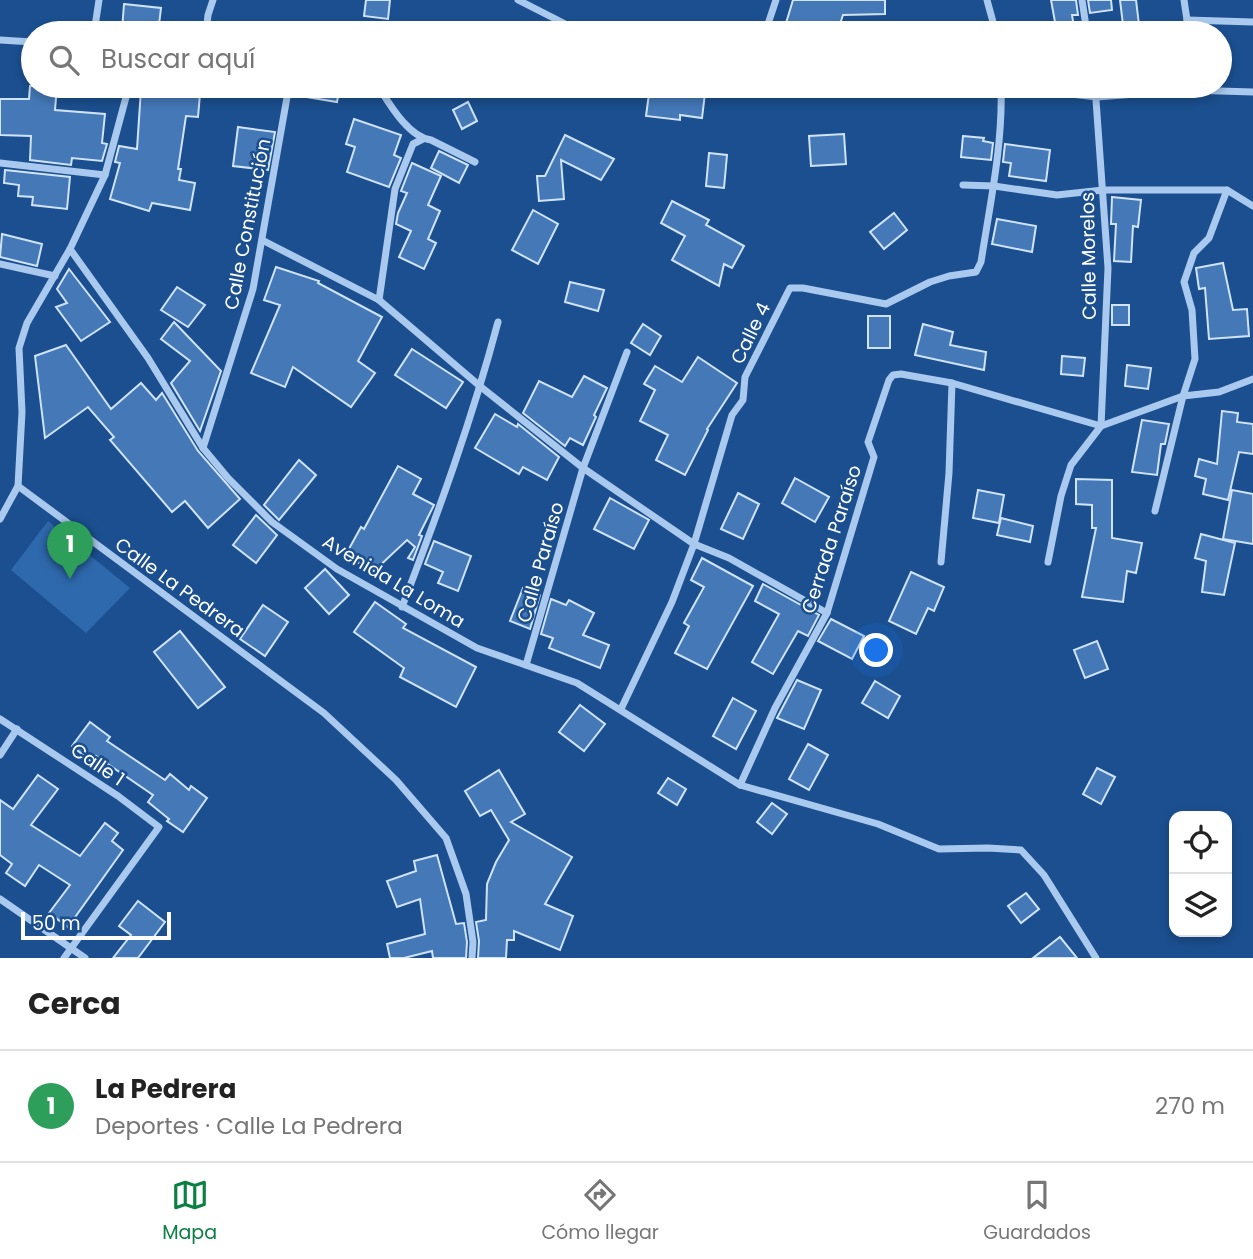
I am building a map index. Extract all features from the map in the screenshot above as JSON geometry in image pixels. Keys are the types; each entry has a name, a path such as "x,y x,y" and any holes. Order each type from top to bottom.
{"street":[{"path":"96,21 99,0"},
{"path":"207,21 213,0"},
{"path":"518,0 559,21"},
{"path":"769,21 776,0"},
{"path":"987,0 993,21"},
{"path":"1083,0 1086,21"},
{"path":"1184,0 1187,20 1220,21"},
{"path":"1232,21 1253,22"},
{"path":"0,40 21,42"},
{"path":"1232,90 1253,92"},
{"path":"0,519 18,486 22,412 19,348 27,323 70,249 105,175 126,98"},
{"name":"Calle Constitución","path":"203,448 254,289 287,98"},
{"path":"385,98 393,112 423,139 475,162"},
{"name":"Calle 4","path":"621,709 672,602 694,544 732,415 743,400 745,377 790,288 886,303 930,282 976,272 981,262 994,186 1001,98"},
{"name":"Calle Morelos","path":"1097,98 1108,268 1101,426"},
{"path":"379,300 395,189 413,144 423,139"},
{"path":"0,163 105,175"},
{"path":"963,184 1057,195 1103,190 1227,190 1253,206"},
{"path":"1155,511 1183,396 1195,359 1192,310 1184,282 1194,253 1209,238 1227,190"},
{"path":"262,240 379,300 481,387 583,468 694,544 729,558 827,613"},
{"name":"Avenida La Loma","path":"70,249 148,359 203,448 228,478 272,522 337,569 477,648 577,682 740,785 878,824 939,849 1021,850 1044,875 1096,958"},
{"path":"0,264 55,276"},
{"path":"402,607 451,479 481,387 498,322"},
{"path":"583,468 627,352"},
{"name":"Cerrada Paraíso","path":"740,785 775,708 827,613 874,457 868,442 889,380 893,375 901,374 952,383"},
{"path":"1048,562 1061,496 1071,465 1101,426 1183,396 1219,392 1253,379"},
{"path":"941,562 949,473 952,383 1101,426"},
{"name":"Calle Paraíso","path":"526,665 583,468"},
{"name":"Calle La Pedrera","path":"18,486 324,713 396,780 446,838 466,894 473,942 472,958"},
{"name":"Calle 1","path":"0,719 118,796 159,827 71,948"},
{"path":"0,755 17,729"},
{"path":"0,899 85,958"},
{"path":"64,958 71,948"}],"shaded area":[{"path":"48,521 130,588 86,633 11,570"}],"building":[{"path":"366,0 390,0 388,19 364,16"},
{"path":"793,0 885,0 885,14 843,15 841,21 787,21"},
{"path":"1051,0 1076,0 1078,15 1072,15 1073,21 1055,21"},
{"path":"1088,0 1111,0 1112,10 1090,13"},
{"path":"1120,0 1136,0 1139,21 1123,21"},
{"path":"124,4 161,8 159,21 123,21"},
{"path":"56,98 55,110 105,114 102,143 107,144 102,161 72,158 71,165 30,160 31,136 0,135 0,99"},
{"path":"140,98 200,98 198,117 186,116 178,169 181,169 179,180 195,183 190,210 152,203 149,211 110,199 120,163 115,162 119,146 137,149"},
{"path":"312,98 338,98 337,102"},
{"path":"648,98 704,98 702,118 680,115 680,120 646,116"},
{"path":"468,102 477,121 462,129 453,110"},
{"path":"354,119 401,135 394,155 401,158 389,187 347,172 355,147 346,144"},
{"path":"238,127 275,132 268,170 233,166"},
{"path":"844,134 846,164 811,166 809,136"},
{"path":"565,135 614,159 601,180 561,160 564,199 539,201 537,176 545,176"},
{"path":"963,136 984,138 983,141 993,143 991,160 961,157"},
{"path":"1005,144 1050,150 1046,181 1009,176 1011,163 1003,162"},
{"path":"439,151 468,165 459,183 431,168"},
{"path":"709,153 727,155 724,188 706,186"},
{"path":"412,163 441,176 428,205 440,211 428,239 436,243 424,269 399,257 411,231 396,224 407,193 401,191"},
{"path":"5,170 70,177 67,209 32,205 33,197 18,196 19,185 4,183"},
{"path":"1112,197 1141,200 1138,227 1133,226 1131,262 1114,261 1116,224 1111,224"},
{"path":"672,201 709,220 706,225 744,246 732,268 724,264 719,286 672,260 685,236 661,223"},
{"path":"533,210 558,224 538,264 512,250"},
{"path":"894,213 907,230 884,249 870,232"},
{"path":"997,219 1036,226 1032,252 992,244"},
{"path":"2,234 42,244 37,266 0,257"},
{"path":"1223,263 1233,310 1247,309 1249,336 1209,339 1205,288 1199,289 1196,268"},
{"path":"276,267 319,281 318,283 382,317 358,361 375,373 351,407 293,367 285,387 251,373 280,305 264,300"},
{"path":"69,269 110,322 81,341 56,307 67,303 57,289"},
{"path":"570,282 604,290 598,311 565,302"},
{"path":"177,287 205,305 188,327 161,310"},
{"path":"1112,305 1129,305 1129,325 1112,325"},
{"path":"868,316 890,316 890,348 868,348"},
{"path":"174,322 221,371 200,431 171,383 190,361 161,339"},
{"path":"643,324 661,336 650,355 631,343"},
{"path":"923,324 953,332 950,345 986,352 984,370 915,355"},
{"path":"66,345 111,409 141,383 156,400 162,393 198,451 240,499 208,528 185,501 172,512 110,440 114,437 88,407 45,438 35,356"},
{"path":"412,349 463,382 446,408 395,375"},
{"path":"1062,356 1085,358 1083,376 1061,374"},
{"path":"698,357 737,383 707,429 685,475 656,460 668,435 640,421 655,390 644,384 655,366 682,382"},
{"path":"1127,365 1151,368 1148,389 1125,386"},
{"path":"584,376 607,388 583,445 570,438 565,446 523,413 539,381 572,397"},
{"path":"1222,411 1238,413 1237,422 1253,424 1253,454 1239,452 1228,500 1203,494 1206,479 1195,476 1199,459 1217,464"},
{"path":"495,414 517,427 518,424 559,457 547,480 523,467 519,474 475,448"},
{"path":"1142,420 1169,424 1165,444 1161,444 1157,475 1132,472"},
{"path":"299,460 316,475 279,520 264,505"},
{"path":"398,466 421,479 413,494 434,505 419,535 422,536 413,560 408,558 415,547 407,540 374,571 345,556 361,527 364,529"},
{"path":"795,478 829,497 815,522 782,503"},
{"path":"1076,479 1112,480 1112,538 1142,543 1136,573 1127,571 1123,602 1082,597 1096,528 1092,528 1092,505 1076,504"},
{"path":"978,490 1004,495 999,523 973,518"},
{"path":"1232,490 1253,494 1253,544 1223,539"},
{"path":"738,493 759,504 743,539 721,529"},
{"path":"610,498 649,520 634,549 594,529"},
{"path":"256,515 277,535 256,563 233,545"},
{"path":"1001,518 1033,526 1030,542 997,535"},
{"path":"1201,534 1235,543 1224,595 1202,592 1206,561 1195,558"},
{"path":"434,541 471,556 458,591 438,583 443,572 425,564"},
{"path":"702,558 753,586 707,669 675,653 689,626 684,623 704,587 691,580"},
{"path":"325,569 349,595 329,614 305,588"},
{"path":"911,572 944,587 934,611 928,608 916,634 889,621"},
{"path":"763,584 819,615 808,636 798,631 773,674 752,662 779,614 755,601"},
{"path":"523,588 540,595 530,629 510,621"},
{"path":"551,599 566,605 569,600 594,613 583,635 609,645 600,668 549,648 553,638 541,634"},
{"path":"375,602 406,624 403,628 476,667 456,707 400,677 404,668 354,632"},
{"path":"263,605 288,622 265,656 240,639"},
{"path":"831,619 864,636 852,659 818,641"},
{"path":"180,631 225,687 198,708 154,652"},
{"path":"1097,641 1108,669 1085,678 1074,650"},
{"path":"797,680 821,690 804,729 777,718"},
{"path":"875,681 900,696 888,718 862,703"},
{"path":"733,698 756,711 736,749 713,736"},
{"path":"580,705 605,724 584,751 559,732"},
{"path":"90,722 110,737 107,741 165,780 170,774 189,790 191,786 207,798 183,832 148,802 153,795 96,756 92,762 72,746"},
{"path":"808,744 828,755 809,790 789,779"},
{"path":"1097,768 1115,777 1101,804 1083,794"},
{"path":"499,770 525,814 511,822 572,857 545,904 573,916 560,950 514,931 514,940 507,940 506,958 478,958 476,922 486,920 487,884 509,840 491,810 480,816 465,791"},
{"path":"38,775 58,789 31,825 80,856 105,823 118,833 112,841 123,850 68,927 49,913 70,885 39,865 25,886 6,873 12,864 0,855 0,800 13,809"},
{"path":"668,778 686,789 677,805 658,793"},
{"path":"772,803 787,814 772,834 757,822"},
{"path":"437,855 456,924 464,923 466,958 433,958 432,951 404,958 390,958 387,944 425,934 420,899 397,907 387,881 416,871 414,861"},
{"path":"1026,893 1039,909 1021,923 1008,906"},
{"path":"138,901 165,922 138,958 113,958 131,935 119,926"},
{"path":"1060,937 1077,958 1033,958"}],"place":[{"name":"La Pedrera","path":"70,579"}]}
